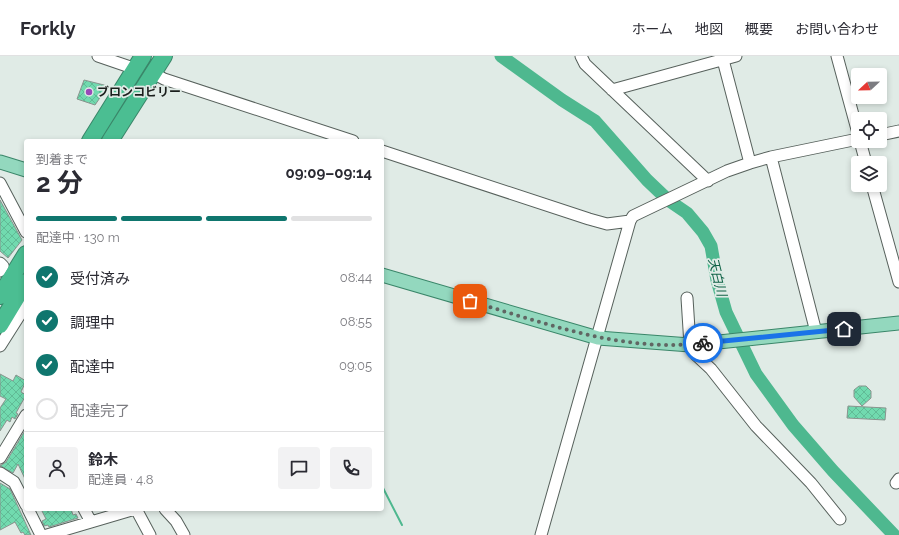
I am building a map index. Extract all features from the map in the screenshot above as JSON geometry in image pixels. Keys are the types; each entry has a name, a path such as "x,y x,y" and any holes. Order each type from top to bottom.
{"highway":[{"path":"111,139 164,56"},
{"path":"91,139 139,62"},
{"path":"0,296 24,257"},
{"path":"0,325 24,285"}],"main road":[{"path":"0,162 24,169"},
{"path":"384,276 598,338 690,345 764,336 899,323"}],"street":[{"path":"98,56 139,62"},
{"path":"581,56 585,64 705,183"},
{"path":"612,90 722,58 736,56"},
{"path":"837,56 852,112"},
{"path":"722,58 750,163"},
{"path":"153,73 164,79 347,139"},
{"path":"887,134 899,131"},
{"path":"384,152 607,224 633,218 727,171 750,163 771,157 851,142"},
{"path":"771,157 816,332"},
{"path":"0,183 24,228"},
{"path":"874,192 899,282"},
{"path":"541,535 633,218"},
{"path":"687,298 690,345 696,355 712,370 756,426 811,483 840,519"},
{"path":"0,346 24,308"},
{"path":"0,458 24,422"},
{"path":"0,473 14,482 24,501"},
{"path":"29,511 42,535"},
{"path":"85,511 91,522"},
{"path":"47,535 128,511"},
{"path":"136,511 150,535"},
{"path":"167,511 176,521 184,535"}],"building":[{"path":"84,80 108,86 95,105 77,99"},
{"path":"0,200 22,240 8,258 0,251"},
{"path":"0,374 13,381 16,375 24,380 24,385 21,392 24,394 24,399 16,413 18,414 15,419 12,417 10,422 7,420 0,431 0,408 6,399 0,396"},
{"path":"859,386 866,386 871,391 871,398 862,406 854,397 854,390"},
{"path":"848,406 886,408 885,420 847,418"},
{"path":"24,432 24,477 18,464 13,473 0,466 6,462"},
{"path":"0,483 10,489 31,535 25,535 23,532 21,533 15,522 0,530"},
{"path":"42,511 72,511 73,515 76,514 78,518 49,527 48,525 44,526 42,521 46,519"}],"waterway":[{"name":"天白川","path":"501,56 562,100 595,121 647,180 668,200 687,213 703,232 711,246 717,280 726,312 756,374 793,425 833,471 894,535"},
{"path":"384,490 402,525"}],"way so far":[{"path":"470,301 598,338 690,345 703,343"}],"place":[{"name":"ブロンコビリー","path":"89,92"}],"route":[{"path":"703,343 844,329"}]}
